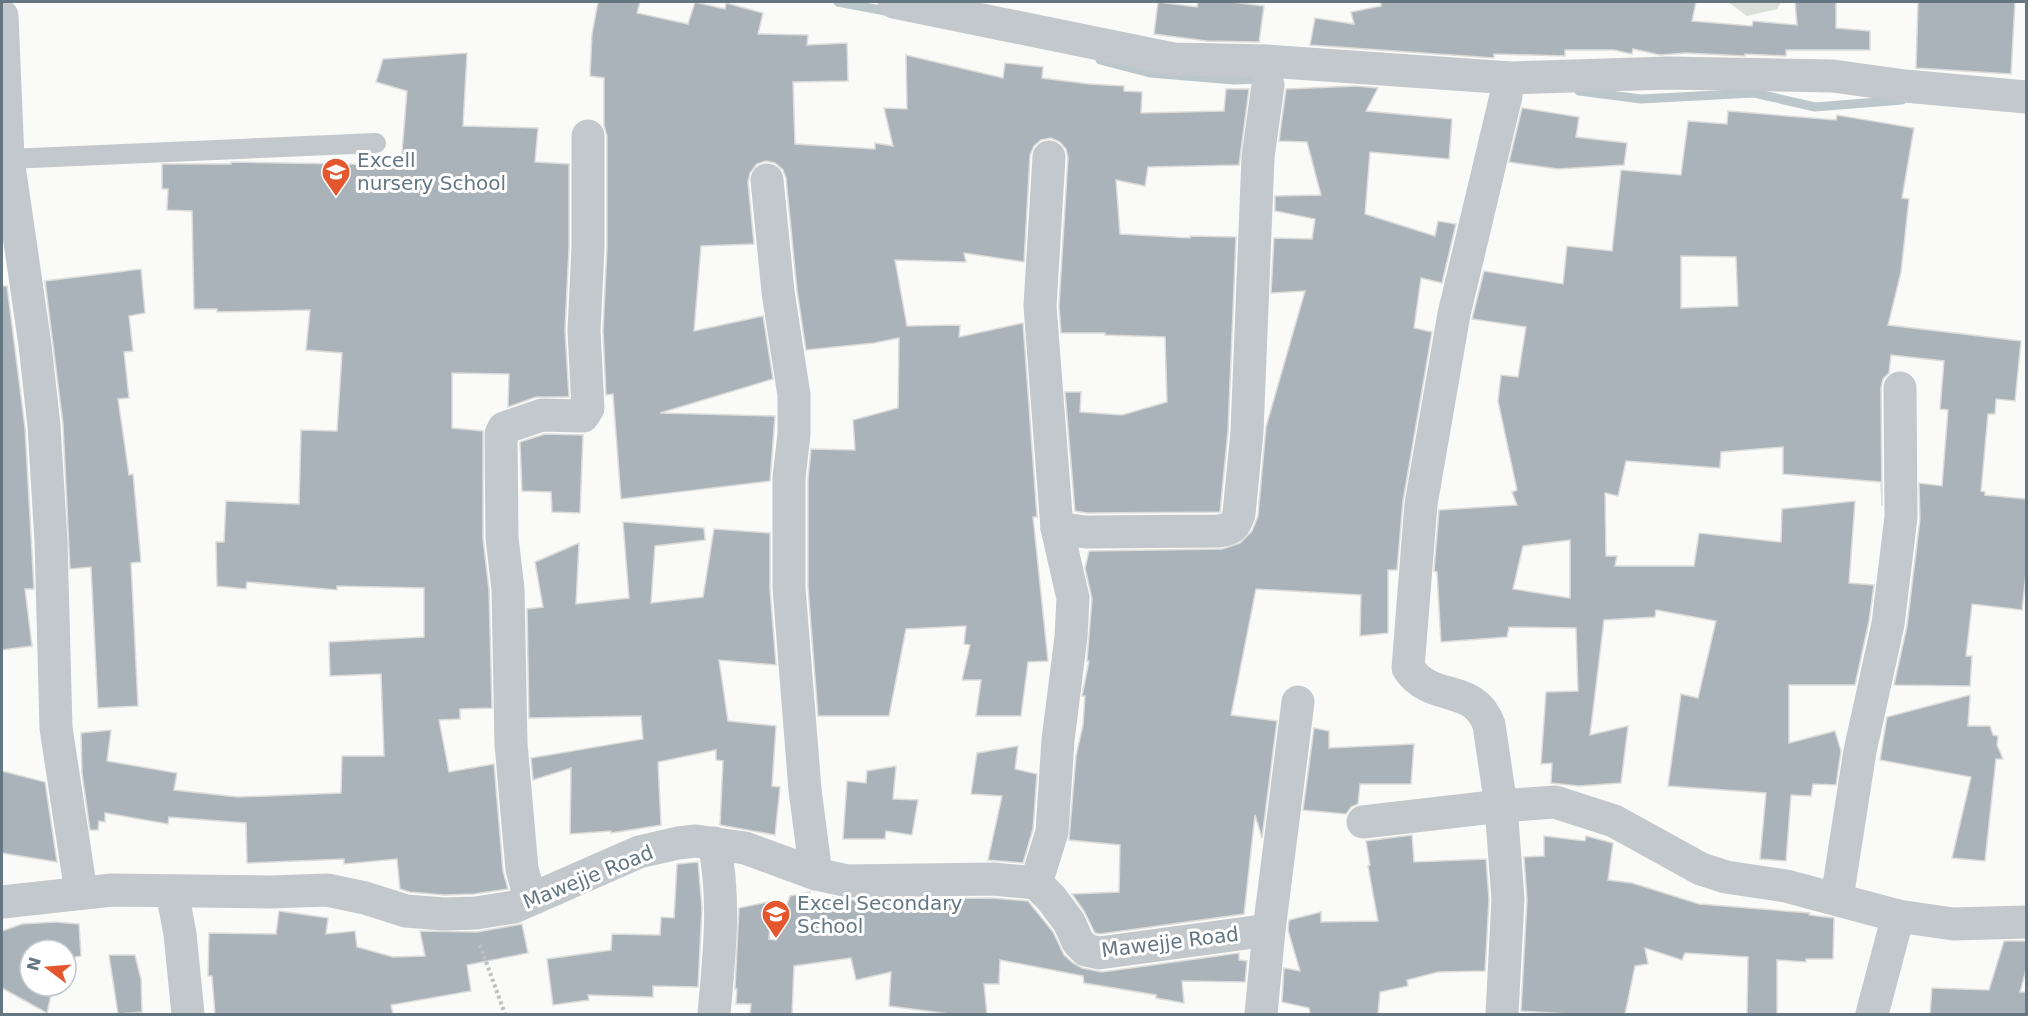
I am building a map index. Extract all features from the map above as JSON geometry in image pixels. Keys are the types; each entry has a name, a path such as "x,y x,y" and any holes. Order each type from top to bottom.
{"street":[{"path":"894,2 1173,59 1267,61 1511,78 1670,74 1833,76 1905,86 2026,97"},
{"path":"2,16 8,159 35,345 44,426 51,541 56,728 81,892"},
{"path":"1057,528 1086,532 1219,531 1228,530 1236,525 1247,432 1258,157 1268,84"},
{"path":"1502,1014 1508,899 1501,806 1489,725 1485,713 1468,699 1423,684 1408,668 1421,504 1454,314 1506,96"},
{"path":"530,899 522,869 511,744 508,588 502,538 501,434 504,428 542,415 583,416 588,408 584,331 588,247 588,135"},
{"path":"1036,883 1052,832 1058,740 1073,598 1057,528 1040,306 1049,157"},
{"path":"766,180 778,292 794,395 794,434 789,499 789,588 805,790 816,874"},
{"path":"1837,898 1860,751 1888,624 1901,517 1900,388"},
{"path":"1261,1014 1269,930 1298,702"},
{"path":"1363,822 1555,802 1614,821 1701,869 1726,878 1786,886 1837,898 1868,909 1953,924 2026,922"},
{"name":"Mawejje Road","path":"2,902 112,890 172,892 327,890 365,898 406,911 469,914 514,907 639,852 696,841 745,848 816,874 848,881 993,879 1036,883 1069,922 1078,942 1086,950 1099,953 1269,930"},
{"path":"714,843 720,872 722,929 714,1014"},
{"path":"172,892 180,934 188,1014"},
{"path":"1872,1014 1899,916"}],"lane":[{"path":"8,159 376,143"}],"path":[{"path":"469,914 505,1014"}],"shaded area":[{"path":"1728,2 1781,2 1777,9 1747,16"}],"building":[{"path":"598,2 640,2 637,13 688,24 695,2 725,9 726,3 763,13 758,34 808,35 807,45 847,43 848,81 793,82 795,144 875,149 875,143 893,146 884,108 907,109 906,55 1003,78 1005,63 1043,67 1042,78 1124,86 1124,91 1142,92 1141,113 1224,111 1226,89 1249,89 1239,165 1148,167 1145,186 1116,180 1120,234 1190,238 1190,236 1236,237 1228,431 1220,512 1087,513 1075,511 1065,392 1081,392 1080,412 1122,415 1167,402 1165,337 1061,333 1059,306 1068,158 1066,149 1060,142 1051,138 1041,140 1034,146 1030,155 1024,262 964,253 966,262 895,260 907,326 960,325 959,337 1023,323 1037,517 1033,517 1048,661 1028,662 1021,716 976,716 981,680 962,680 970,645 964,644 966,626 906,629 889,716 818,716 808,587 808,479 811,449 855,450 853,420 898,408 899,338 806,350 797,290 786,178 783,170 775,163 766,161 757,164 750,173 748,182 754,244 701,246 694,331 763,316 773,379 660,413 775,416 770,481 621,499 613,394 606,395 603,331 607,247 607,136 604,126 604,78 590,76 592,34"},
{"path":"1158,2 1197,7 1198,2 1232,2 1264,6 1259,42 1207,41 1154,34"},
{"path":"1381,2 1696,2 1692,21 1752,26 1753,21 1797,25 1795,2 1836,2 1836,28 1870,31 1870,50 1786,50 1786,56 1745,54 1745,56 1686,53 1660,55 1633,49 1632,54 1614,50 1565,50 1565,56 1494,54 1494,58 1310,45 1315,18 1354,24 1351,12 1381,6"},
{"path":"1918,2 2015,2 2011,74 1916,68"},
{"path":"467,53 463,126 538,128 535,162 569,164 569,247 565,330 569,397 536,397 508,407 509,374 452,373 452,428 483,431 483,538 489,590 492,708 460,709 460,719 439,720 449,772 494,764 503,871 508,889 474,894 444,895 410,892 400,889 397,859 344,864 344,859 247,863 246,823 169,817 168,824 105,813 105,822 99,821 98,830 90,830 82,773 81,733 111,730 107,761 177,773 174,790 238,797 341,793 342,756 384,756 381,674 330,676 329,642 424,637 424,588 337,586 337,590 247,582 246,589 217,586 216,542 224,542 226,501 299,504 301,430 337,431 342,353 306,350 310,310 217,312 217,309 194,309 192,211 167,210 168,189 162,189 162,164 231,164 231,162 401,165 407,91 376,82 383,59"},
{"path":"1356,86 1378,88 1366,111 1452,119 1449,159 1370,152 1365,214 1435,236 1438,221 1456,224 1442,283 1421,278 1414,328 1432,332 1403,501 1397,570 1388,570 1388,633 1360,636 1361,595 1256,589 1231,715 1277,721 1262,838 1255,815 1244,914 1095,933 1072,894 1119,892 1120,845 1069,840 1076,756 1083,725 1085,696 1082,696 1089,661 1087,661 1092,599 1085,568 1089,551 1222,549 1240,543 1252,531 1258,516 1266,427 1305,291 1271,293 1274,238 1312,239 1315,219 1275,211 1275,196 1321,195 1307,142 1279,141 1286,89"},
{"path":"1522,108 1579,117 1576,137 1627,143 1624,165 1558,169 1509,162"},
{"path":"1728,111 1836,120 1837,115 1914,128 1902,198 1909,199 1901,272 1888,325 2021,341 2015,401 1996,399 1995,414 1988,414 1981,491 1985,492 1985,495 2026,499 2026,573 2022,610 1972,604 1966,656 1972,656 1970,686 1894,685 1907,626 1920,519 1919,483 1942,486 1948,410 1940,409 1944,361 1891,355 1889,373 1883,379 1881,388 1882,506 1881,482 1783,474 1783,447 1721,452 1720,468 1626,461 1618,496 1605,493 1606,556 1617,556 1615,566 1694,566 1699,533 1781,542 1782,509 1855,501 1849,583 1874,585 1869,621 1855,685 1789,685 1789,743 1835,731 1841,751 1836,785 1813,784 1811,796 1791,795 1786,861 1760,859 1766,793 1668,786 1681,694 1698,698 1716,621 1656,610 1655,617 1604,620 1590,735 1628,726 1621,783 1579,786 1551,783 1552,763 1541,764 1546,692 1578,691 1576,628 1509,627 1507,637 1441,642 1437,572 1434,571 1439,510 1517,505 1512,492 1517,490 1498,401 1501,375 1518,377 1526,327 1472,319 1484,271 1563,284 1567,246 1612,251 1621,170 1681,175 1688,121 1727,124","holes":["1681,256 1736,257 1738,306 1681,308","1570,540 1570,598 1513,589 1523,546"]},
{"path":"141,269 145,313 129,316 133,351 124,352 129,398 118,399 129,475 133,474 141,562 131,563 138,706 98,708 91,567 70,569 63,424 45,281"},
{"path":"2,286 7,286 25,428 34,589 25,589 32,646 2,650"},
{"path":"545,434 583,435 580,513 552,512 551,492 522,491 520,442"},
{"path":"623,522 704,528 705,540 655,546 651,603 703,597 714,529 770,533 770,589 776,665 719,660 728,721 776,726 772,786 780,787 775,835 720,825 723,761 716,760 716,750 658,762 661,825 611,833 611,831 570,834 571,768 533,780 531,758 643,739 641,716 529,718 527,609 543,607 535,562 579,543 576,604 629,598"},
{"path":"1970,695 1968,726 1990,726 1993,735 1998,736 1997,745 2003,759 1996,759 1985,861 1952,858 1971,777 1880,760 1887,717"},
{"path":"1314,728 1329,731 1329,748 1414,744 1411,784 1360,784 1358,804 1351,807 1346,814 1303,810"},
{"path":"1018,746 1015,769 1037,774 1033,829 1023,863 988,860 1002,796 971,794 977,753"},
{"path":"896,766 893,799 918,800 912,835 886,831 885,839 843,839 847,781 866,783 867,771"},
{"path":"2,771 45,782 57,862 2,853"},
{"path":"1412,835 1414,862 1486,859 1489,899 1485,971 1438,972 1407,980 1408,986 1380,992 1378,1014 1310,1014 1309,1008 1282,1002 1284,968 1300,971 1288,930 1289,920 1321,912 1321,922 1378,921 1366,841"},
{"path":"1544,836 1585,841 1586,836 1613,843 1608,880 1632,883 1699,904 1810,913 1809,915 1834,918 1833,959 1806,959 1806,962 1777,960 1777,1014 1747,1014 1748,957 1685,953 1682,960 1645,948 1648,964 1635,966 1625,1014 1521,1011 1527,900 1524,857 1544,856"},
{"path":"698,862 702,908 698,987 653,986 653,997 588,995 589,1000 553,1005 547,959 611,950 612,934 660,935 661,917 674,918 677,864"},
{"path":"810,892 811,900 833,897 848,900 992,898 1028,901 1053,932 1064,955 1082,968 1102,972 1239,953 1239,960 1247,961 1245,982 1182,981 1184,1003 1156,998 1156,995 1084,983 1083,976 1000,960 999,984 984,984 987,1014 950,1014 889,1006 891,972 856,980 851,958 794,966 792,1014 750,1014 751,1004 736,1004 739,908 772,901 769,939 775,940 790,896"},
{"path":"279,911 328,918 326,934 355,931 357,947 393,957 425,956 420,931 477,932 522,924 528,953 467,965 471,991 391,1005 393,1014 215,1014 212,976 208,976 209,933 276,934"},
{"path":"55,922 79,924 81,956 78,957 78,938 18,938 18,997 2,988 2,931 22,924"},
{"path":"2004,941 2026,941 2026,970 2020,992 2026,992 2026,1014 1930,1014 1932,988 1989,990"},
{"path":"109,955 135,955 141,979 142,1012 118,1014"},
{"path":"20,998 50,998 47,1013"}],"waterway":[{"path":"838,2 891,12"},
{"path":"1100,60 1150,73 1234,80 1264,79"},
{"path":"1579,91 1641,99 1754,93 1815,107 1902,100"}],"place":[{"name":"Excell nursery School","path":"336,198"},
{"name":"Excel Secondary School","path":"776,940"}]}
